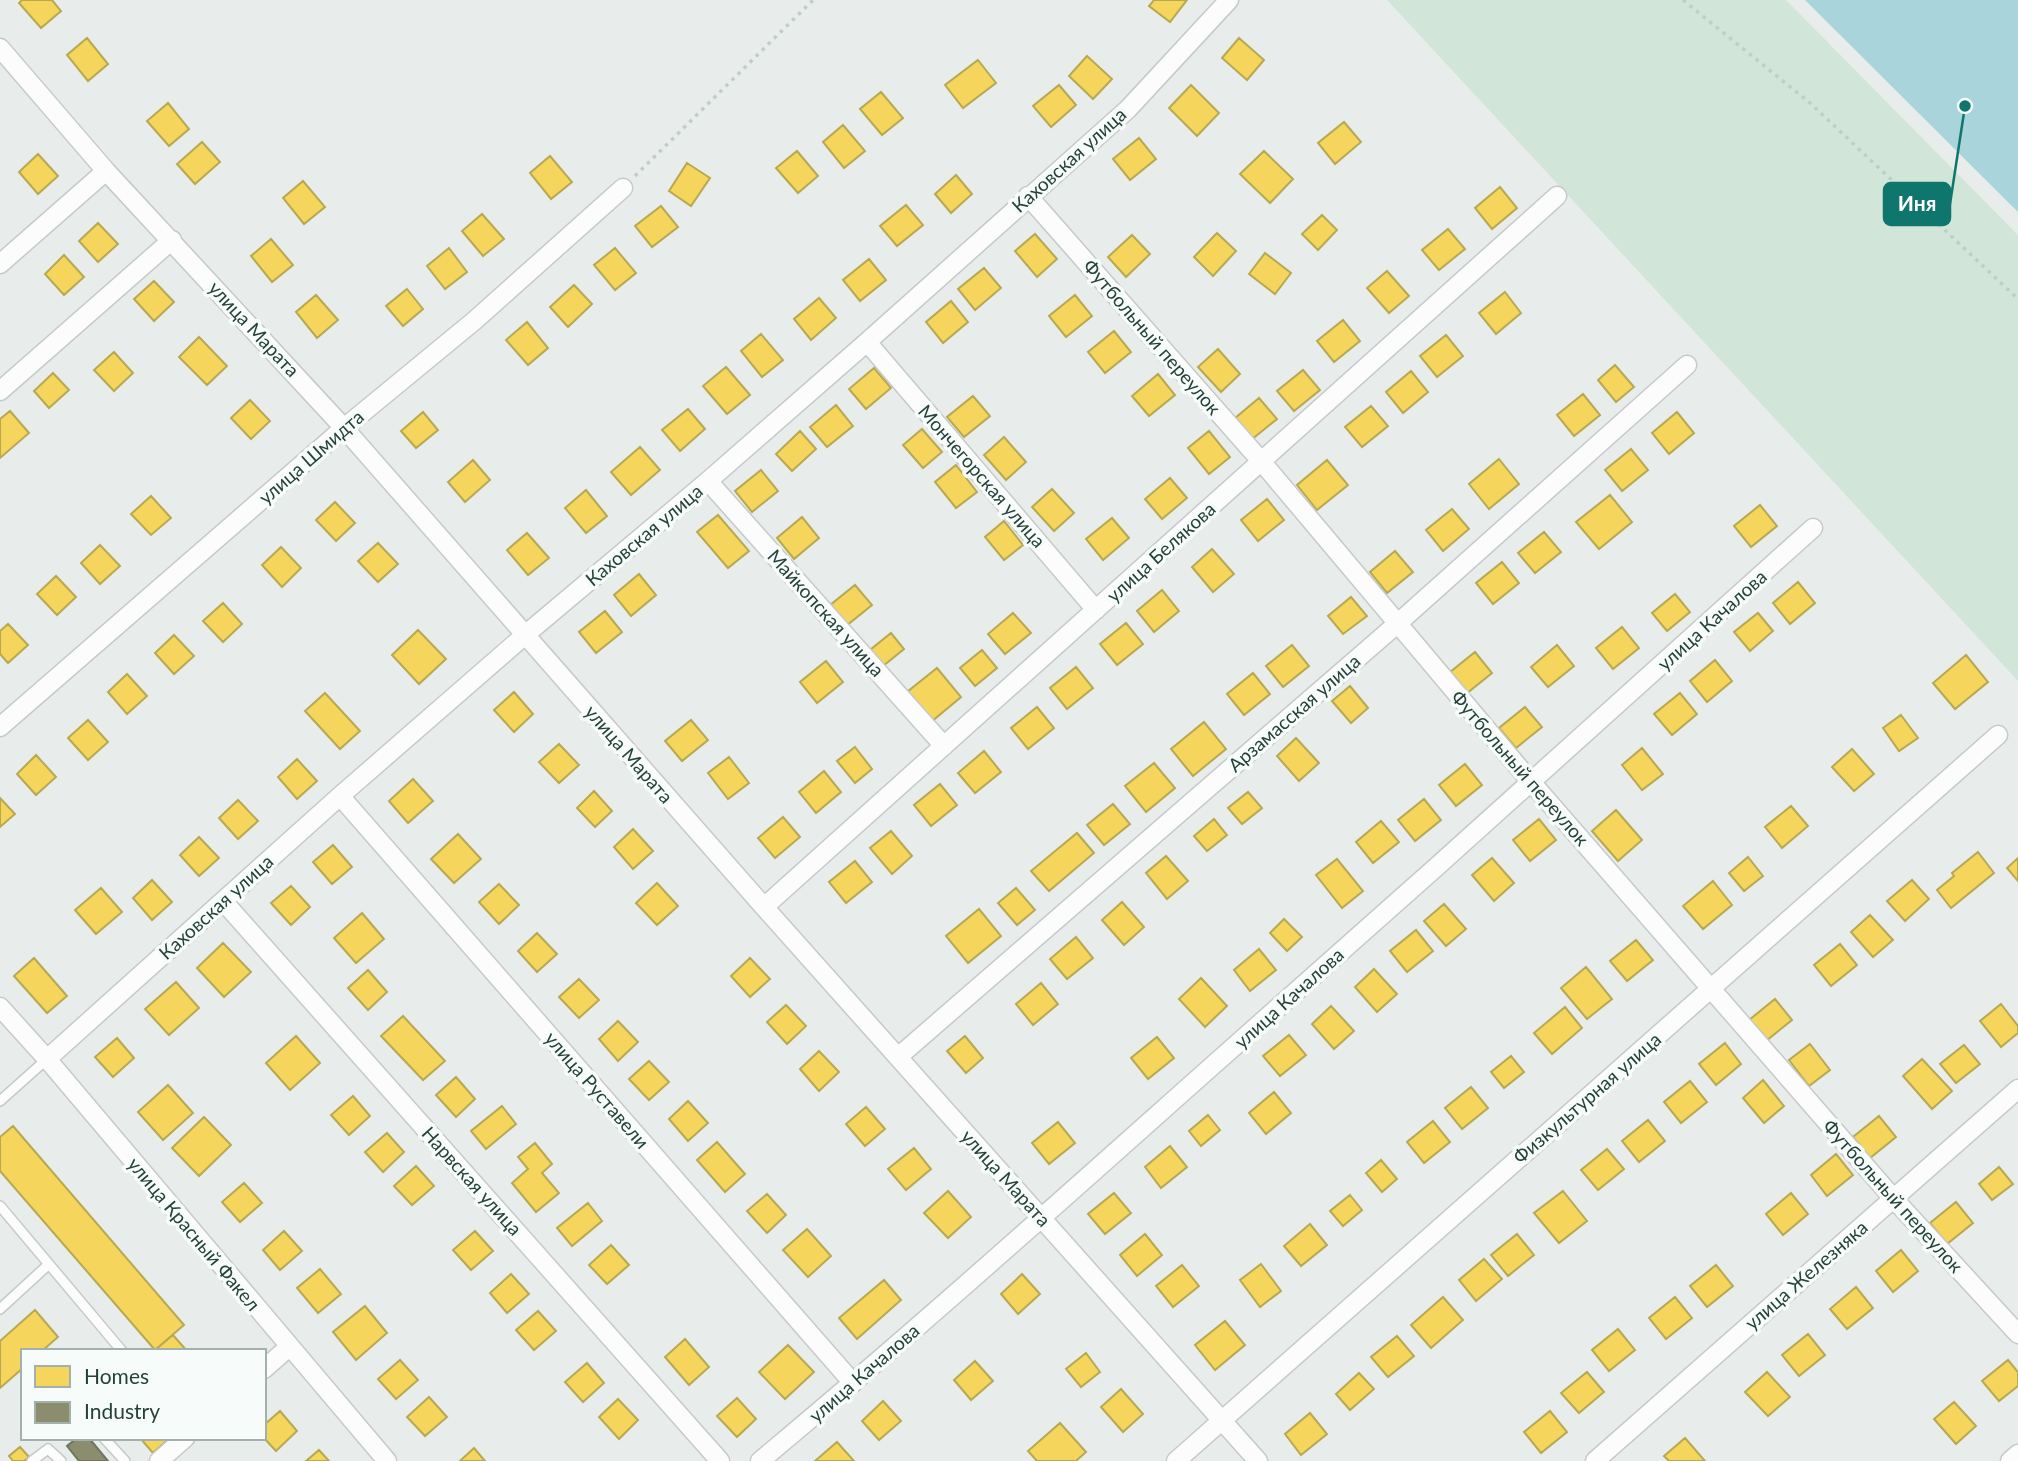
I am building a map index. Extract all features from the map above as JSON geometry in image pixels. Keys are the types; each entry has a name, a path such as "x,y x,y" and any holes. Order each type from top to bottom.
{"street":[{"name":"Каховская улица","path":"47,1059 340,796 524,635 708,481 1128,109 1229,0"},
{"name":"улица Марата","path":"0,48 106,171 344,428 764,907 1258,1461"},
{"path":"0,264 106,171"},
{"name":"улица Шмидта","path":"0,727 344,428 474,321 623,188"},
{"name":"улица Белякова","path":"764,907 1558,195"},
{"name":"Футбольный переулок","path":"1028,196 1261,461 1532,783 1711,989 1893,1198 2018,1335"},
{"path":"0,391 172,240"},
{"name":"Мончегорская улица","path":"867,342 1097,610"},
{"name":"Арзамасская улица","path":"898,1057 1397,624 1687,365"},
{"name":"Майкопская улица","path":"708,481 944,746"},
{"name":"улица Качалова","path":"760,1461 1041,1218 1532,783 1813,528"},
{"name":"Физкультурная улица","path":"1176,1461 1998,735"},
{"name":"улица Руставели","path":"340,796 853,1383"},
{"name":"Нарвская улица","path":"223,901 720,1461"},
{"name":"улица Красный Факел","path":"0,1007 387,1461"},
{"name":"улица Железняка","path":"1595,1461 2018,1088"},
{"path":"266,1367 289,1348"},
{"path":"159,1461 183,1440"},
{"path":"2010,1461 2018,1454"}],"lane":[{"path":"0,1101 47,1059"},
{"path":"0,1206 120,1349"},
{"path":"0,1309 49,1264"},
{"path":"106,1440 125,1461"},
{"path":"32,1461 48,1449 61,1461"}],"path":[{"path":"623,188 813,0"},
{"path":"1682,0 1810,103 2018,299"}],"green space":[{"path":"1387,0 1786,0 2018,235 2018,681"}],"water":[{"path":"1805,0 2018,0 2018,212"}],"building: Homes":[{"path":"22,0 52,0 61,11 41,28 19,3"},
{"path":"1154,0 1187,0 1170,22 1149,6"},
{"path":"87,38 108,64 88,81 67,55"},
{"path":"1239,38 1264,60 1247,80 1222,58"},
{"path":"1087,56 1112,79 1093,99 1069,76"},
{"path":"978,60 996,83 963,108 945,85"},
{"path":"1059,85 1076,105 1051,127 1033,106"},
{"path":"1191,85 1219,113 1197,136 1169,108"},
{"path":"881,92 903,118 882,135 860,109"},
{"path":"168,103 189,129 169,146 147,121"},
{"path":"1344,122 1361,142 1335,164 1318,143"},
{"path":"843,125 865,151 844,168 823,142"},
{"path":"1139,138 1156,159 1130,180 1113,159"},
{"path":"202,142 220,162 195,184 177,164"},
{"path":"797,151 818,176 798,193 776,168"},
{"path":"1264,151 1293,179 1270,203 1240,174"},
{"path":"38,154 58,176 38,194 19,172"},
{"path":"550,156 572,182 551,199 530,173"},
{"path":"687,163 710,178 691,206 669,191"},
{"path":"956,175 972,194 951,213 935,194"},
{"path":"303,181 325,207 304,224 283,198"},
{"path":"1500,187 1517,208 1492,229 1475,208"},
{"path":"906,205 923,225 897,246 880,226"},
{"path":"661,206 678,227 652,247 635,226"},
{"path":"482,214 504,239 483,256 462,231"},
{"path":"1322,215 1337,230 1318,250 1302,234"},
{"path":"98,223 118,244 98,262 79,241"},
{"path":"1448,229 1465,249 1439,270 1422,250"},
{"path":"1217,233 1236,251 1213,276 1194,257"},
{"path":"1035,234 1057,259 1037,277 1015,251"},
{"path":"1132,235 1150,254 1126,277 1108,257"},
{"path":"271,239 293,265 272,282 251,256"},
{"path":"449,248 467,272 445,289 427,266"},
{"path":"615,248 636,273 615,290 594,265"},
{"path":"1265,253 1291,273 1275,294 1249,274"},
{"path":"64,255 84,277 64,295 45,274"},
{"path":"869,259 886,280 860,301 843,280"},
{"path":"984,268 1001,288 975,310 958,289"},
{"path":"1387,271 1409,296 1389,313 1367,288"},
{"path":"154,281 174,302 154,321 134,299"},
{"path":"574,285 592,304 568,327 550,307"},
{"path":"407,289 423,309 403,326 386,306"},
{"path":"1505,292 1521,313 1496,334 1479,313"},
{"path":"316,295 338,320 317,338 296,312"},
{"path":"1075,295 1092,316 1066,337 1049,316"},
{"path":"819,298 836,318 811,340 794,319"},
{"path":"951,301 968,322 943,343 926,322"},
{"path":"1343,320 1360,341 1334,362 1317,341"},
{"path":"527,322 548,348 528,365 506,340"},
{"path":"1114,331 1131,352 1105,373 1088,352"},
{"path":"761,334 783,360 762,377 741,351"},
{"path":"1446,335 1463,356 1437,377 1420,356"},
{"path":"199,337 227,366 207,385 179,357"},
{"path":"1218,349 1240,374 1221,392 1198,367"},
{"path":"114,352 133,373 114,391 94,370"},
{"path":"1615,365 1634,387 1616,402 1598,380"},
{"path":"726,367 750,395 727,414 703,386"},
{"path":"874,368 891,388 866,409 849,389"},
{"path":"1303,370 1320,390 1294,411 1277,391"},
{"path":"1411,371 1428,392 1403,413 1386,392"},
{"path":"53,373 69,390 49,408 34,391"},
{"path":"1158,374 1175,395 1149,416 1132,396"},
{"path":"1583,394 1600,415 1574,436 1557,415"},
{"path":"973,396 990,416 964,437 947,417"},
{"path":"1259,398 1277,419 1251,440 1234,419"},
{"path":"250,400 270,421 251,439 231,418"},
{"path":"836,405 853,426 827,447 810,427"},
{"path":"1371,406 1388,426 1362,447 1345,427"},
{"path":"688,409 705,429 680,451 662,430"},
{"path":"10,411 29,433 0,458 0,419"},
{"path":"423,412 438,430 416,448 401,431"},
{"path":"1677,412 1694,433 1669,454 1652,433"},
{"path":"922,429 942,452 923,468 903,445"},
{"path":"800,431 816,449 792,471 776,454"},
{"path":"1209,431 1230,457 1209,474 1188,448"},
{"path":"1004,437 1026,462 1006,480 984,455"},
{"path":"640,447 660,470 631,495 611,472"},
{"path":"1631,449 1648,470 1622,491 1605,470"},
{"path":"1499,459 1519,484 1489,509 1469,484"},
{"path":"473,460 490,480 465,502 448,482"},
{"path":"1327,460 1348,485 1317,510 1297,485"},
{"path":"956,465 977,492 956,508 935,482"},
{"path":"761,470 778,491 752,512 735,491"},
{"path":"1170,478 1187,498 1162,519 1145,499"},
{"path":"1052,489 1074,513 1054,531 1032,507"},
{"path":"586,490 607,516 586,533 565,508"},
{"path":"1610,495 1632,522 1599,549 1576,522"},
{"path":"151,496 171,518 151,535 131,514"},
{"path":"1267,499 1284,520 1258,541 1241,520"},
{"path":"335,502 355,523 336,541 316,520"},
{"path":"1760,505 1777,526 1751,547 1734,526"},
{"path":"1452,509 1469,529 1443,551 1426,530"},
{"path":"718,515 749,551 728,568 697,532"},
{"path":"802,517 819,538 794,559 777,538"},
{"path":"1112,518 1129,538 1103,560 1086,539"},
{"path":"1004,521 1023,545 1004,560 985,537"},
{"path":"1544,532 1561,552 1535,573 1518,553"},
{"path":"527,533 549,558 528,575 507,550"},
{"path":"378,543 398,564 378,582 358,561"},
{"path":"100,545 120,566 100,584 81,563"},
{"path":"281,547 301,568 282,587 262,565"},
{"path":"1212,549 1234,574 1213,592 1192,567"},
{"path":"1395,551 1413,572 1387,593 1370,572"},
{"path":"1502,562 1519,583 1493,604 1476,583"},
{"path":"639,574 656,595 631,616 614,595"},
{"path":"56,576 76,597 57,615 37,594"},
{"path":"1798,582 1815,603 1790,624 1773,603"},
{"path":"855,585 872,605 846,626 829,606"},
{"path":"1162,590 1179,611 1154,632 1137,611"},
{"path":"1675,594 1690,612 1667,631 1652,613"},
{"path":"1351,597 1367,616 1343,634 1328,616"},
{"path":"223,603 242,624 223,642 203,621"},
{"path":"605,611 622,632 596,653 579,632"},
{"path":"1013,613 1031,633 1005,654 988,634"},
{"path":"1758,613 1773,631 1750,651 1734,632"},
{"path":"1126,623 1143,644 1117,665 1100,644"},
{"path":"8,624 28,645 8,663 0,654 0,631"},
{"path":"1622,627 1639,648 1613,669 1596,648"},
{"path":"418,630 446,659 419,684 392,655"},
{"path":"891,633 904,649 883,666 870,650"},
{"path":"174,635 194,656 174,674 155,653"},
{"path":"1292,645 1309,666 1283,687 1266,666"},
{"path":"1557,645 1574,666 1548,687 1531,667"},
{"path":"982,650 997,668 975,686 960,668"},
{"path":"1475,652 1492,673 1466,694 1449,673"},
{"path":"1966,655 1988,682 1955,709 1933,683"},
{"path":"1715,660 1732,681 1707,702 1690,681"},
{"path":"826,661 843,682 817,703 800,682"},
{"path":"1076,667 1093,688 1067,709 1050,688"},
{"path":"937,668 961,697 931,722 907,692"},
{"path":"1253,673 1270,694 1244,715 1227,694"},
{"path":"127,674 147,696 127,714 108,692"},
{"path":"1350,686 1368,708 1351,723 1332,701"},
{"path":"514,692 533,714 514,732 494,710"},
{"path":"325,693 360,731 340,749 305,711"},
{"path":"1680,693 1697,714 1672,735 1654,714"},
{"path":"1037,707 1054,728 1028,749 1011,728"},
{"path":"1525,707 1542,727 1516,748 1499,728"},
{"path":"1901,715 1918,738 1899,751 1883,728"},
{"path":"88,720 108,742 88,760 68,738"},
{"path":"691,720 708,740 682,761 665,741"},
{"path":"1204,722 1226,749 1193,776 1171,749"},
{"path":"1296,738 1319,763 1299,781 1277,756"},
{"path":"559,744 579,765 559,783 539,762"},
{"path":"855,747 872,769 855,783 837,761"},
{"path":"1642,748 1663,774 1642,790 1622,765"},
{"path":"1852,749 1874,774 1854,791 1832,767"},
{"path":"984,751 1001,772 975,793 958,773"},
{"path":"36,755 56,777 36,795 17,774"},
{"path":"729,757 749,783 728,799 708,773"},
{"path":"297,759 317,781 297,799 278,777"},
{"path":"1154,763 1175,788 1146,812 1125,786"},
{"path":"1465,764 1482,785 1456,806 1439,785"},
{"path":"824,771 841,792 816,813 799,792"},
{"path":"413,779 433,801 408,823 389,801"},
{"path":"940,784 957,805 931,826 914,805"},
{"path":"594,791 612,811 595,827 577,808"},
{"path":"1248,792 1262,808 1242,824 1228,808"},
{"path":"0,798 15,814 0,827"},
{"path":"1424,799 1441,820 1415,841 1398,820"},
{"path":"238,800 258,821 238,839 219,818"},
{"path":"1113,804 1130,824 1104,845 1087,825"},
{"path":"1791,806 1808,826 1782,848 1765,827"},
{"path":"1616,810 1642,840 1618,861 1592,831"},
{"path":"783,817 800,837 775,858 758,838"},
{"path":"1214,819 1227,835 1207,851 1194,836"},
{"path":"1539,819 1556,840 1530,861 1513,840"},
{"path":"1381,821 1399,842 1373,863 1356,842"},
{"path":"633,829 653,851 633,869 614,847"},
{"path":"891,831 912,856 892,874 870,848"},
{"path":"1077,833 1094,853 1049,891 1031,871"},
{"path":"458,834 481,859 454,883 431,859"},
{"path":"199,837 219,858 199,876 180,855"},
{"path":"333,845 352,867 332,884 313,862"},
{"path":"1978,852 1994,873 1951,908 1937,890 1954,876 1952,873"},
{"path":"1166,856 1188,881 1167,899 1146,873"},
{"path":"1748,857 1763,876 1744,891 1729,873"},
{"path":"1492,858 1514,883 1494,901 1472,875"},
{"path":"2018,858 2018,881 2007,868"},
{"path":"1337,859 1363,891 1342,908 1316,875"},
{"path":"855,861 872,882 846,903 829,882"},
{"path":"152,880 172,902 152,920 133,898"},
{"path":"1912,880 1929,899 1905,921 1887,901"},
{"path":"1713,881 1732,905 1703,929 1683,906"},
{"path":"657,883 678,906 657,925 636,903"},
{"path":"499,884 519,905 499,924 479,902"},
{"path":"291,886 310,907 291,925 271,903"},
{"path":"101,888 122,912 96,934 75,910"},
{"path":"1016,888 1035,910 1017,925 998,903"},
{"path":"1122,902 1144,927 1124,945 1102,920"},
{"path":"1444,904 1466,929 1446,946 1424,921"},
{"path":"979,909 1001,936 968,963 946,936"},
{"path":"362,913 384,939 356,963 334,938"},
{"path":"1870,915 1893,940 1873,957 1851,932"},
{"path":"1284,919 1302,937 1287,951 1270,933"},
{"path":"1416,930 1433,951 1407,972 1390,951"},
{"path":"537,933 557,954 537,972 518,951"},
{"path":"1076,937 1093,958 1067,979 1050,959"},
{"path":"1636,940 1653,960 1627,981 1610,961"},
{"path":"223,943 251,972 224,997 197,968"},
{"path":"1840,944 1857,965 1831,986 1814,965"},
{"path":"1259,949 1276,970 1250,991 1234,970"},
{"path":"34,958 67,996 47,1013 14,976"},
{"path":"750,958 770,979 750,997 731,976"},
{"path":"1586,967 1612,999 1587,1019 1561,988"},
{"path":"1374,969 1397,994 1377,1012 1355,987"},
{"path":"368,970 387,992 368,1010 348,988"},
{"path":"1201,978 1227,1006 1205,1027 1179,999"},
{"path":"579,979 599,1000 579,1018 559,997"},
{"path":"176,982 199,1008 169,1035 145,1009"},
{"path":"1041,983 1058,1004 1033,1025 1016,1004"},
{"path":"1775,999 1792,1020 1766,1041 1749,1020"},
{"path":"2001,1004 2018,1026 2018,1033 2001,1047 1980,1021"},
{"path":"786,1005 806,1026 787,1044 767,1022"},
{"path":"1331,1006 1354,1031 1334,1049 1312,1024"},
{"path":"1565,1007 1582,1028 1552,1054 1534,1033"},
{"path":"403,1016 445,1061 423,1080 381,1036"},
{"path":"618,1021 638,1042 618,1061 599,1039"},
{"path":"1289,1035 1306,1055 1280,1076 1263,1056"},
{"path":"296,1036 320,1063 290,1090 266,1063"},
{"path":"965,1036 983,1058 966,1073 947,1051"},
{"path":"1157,1037 1174,1058 1148,1079 1131,1058"},
{"path":"117,1038 134,1058 113,1077 95,1057"},
{"path":"1725,1043 1741,1064 1716,1085 1699,1064"},
{"path":"1810,1044 1830,1070 1809,1086 1789,1060"},
{"path":"1964,1045 1980,1064 1956,1083 1940,1064"},
{"path":"819,1051 839,1072 819,1091 800,1069"},
{"path":"1511,1056 1524,1072 1504,1088 1491,1072"},
{"path":"1922,1059 1952,1091 1932,1109 1903,1076"},
{"path":"649,1061 669,1082 649,1100 629,1079"},
{"path":"456,1077 475,1099 456,1117 436,1095"},
{"path":"1763,1080 1784,1106 1764,1123 1743,1098"},
{"path":"1690,1081 1707,1102 1681,1123 1664,1102"},
{"path":"168,1085 193,1113 163,1140 138,1112"},
{"path":"1471,1087 1488,1108 1462,1129 1445,1108"},
{"path":"1274,1092 1291,1113 1266,1134 1249,1113"},
{"path":"353,1096 370,1116 349,1135 331,1115"},
{"path":"688,1101 708,1123 688,1141 669,1119"},
{"path":"502,1106 516,1124 486,1149 471,1131"},
{"path":"866,1107 885,1129 865,1146 846,1124"},
{"path":"1208,1115 1220,1130 1201,1146 1189,1131"},
{"path":"1879,1116 1896,1137 1870,1158 1853,1137"},
{"path":"204,1117 231,1145 199,1176 172,1148"},
{"path":"1648,1120 1665,1141 1639,1162 1622,1141"},
{"path":"1433,1121 1450,1142 1424,1163 1407,1142"},
{"path":"1058,1122 1075,1143 1049,1164 1032,1143"},
{"path":"13,1126 184,1325 156,1349 0,1171 0,1137"},
{"path":"387,1133 404,1152 383,1172 365,1152"},
{"path":"717,1142 745,1174 725,1192 697,1160"},
{"path":"535,1143 552,1164 542,1173 559,1193 536,1212 512,1183 528,1169 518,1157"},
{"path":"1170,1146 1187,1167 1161,1188 1145,1167"},
{"path":"914,1148 931,1169 906,1190 888,1169"},
{"path":"1607,1149 1624,1169 1598,1190 1581,1170"},
{"path":"1836,1154 1853,1175 1827,1196 1811,1175"},
{"path":"1381,1160 1397,1179 1382,1192 1366,1173"},
{"path":"416,1166 434,1186 412,1205 394,1186"},
{"path":"1999,1167 2013,1184 1992,1200 1979,1184"},
{"path":"244,1183 262,1203 240,1222 222,1202"},
{"path":"948,1191 971,1217 948,1238 924,1213"},
{"path":"1563,1191 1587,1221 1559,1243 1534,1213"},
{"path":"1114,1193 1131,1213 1105,1234 1088,1214"},
{"path":"1791,1193 1808,1214 1783,1235 1766,1214"},
{"path":"767,1194 786,1215 767,1233 747,1211"},
{"path":"1350,1195 1362,1210 1343,1226 1330,1211"},
{"path":"1956,1202 1973,1223 1947,1244 1930,1223"},
{"path":"588,1203 602,1221 572,1246 557,1228"},
{"path":"1310,1224 1327,1245 1301,1266 1284,1246"},
{"path":"807,1229 831,1256 808,1277 783,1250"},
{"path":"284,1231 302,1251 280,1270 263,1250"},
{"path":"475,1231 493,1251 471,1270 453,1250"},
{"path":"1145,1234 1162,1255 1137,1276 1120,1255"},
{"path":"1517,1234 1534,1255 1508,1276 1491,1255"},
{"path":"611,1245 629,1265 607,1284 589,1265"},
{"path":"1901,1250 1918,1271 1893,1292 1876,1271"},
{"path":"1484,1259 1502,1279 1476,1301 1459,1280"},
{"path":"1261,1264 1281,1291 1260,1307 1240,1280"},
{"path":"1182,1265 1199,1286 1173,1307 1156,1286"},
{"path":"1716,1265 1733,1286 1707,1307 1690,1286"},
{"path":"320,1269 341,1294 318,1313 297,1288"},
{"path":"511,1274 529,1294 507,1313 490,1293"},
{"path":"1022,1274 1040,1294 1018,1314 1001,1294"},
{"path":"884,1280 901,1300 857,1339 839,1318"},
{"path":"1856,1287 1873,1308 1847,1329 1830,1309"},
{"path":"1443,1297 1463,1320 1431,1348 1411,1325"},
{"path":"1675,1297 1692,1318 1666,1339 1649,1318"},
{"path":"365,1306 387,1333 356,1360 333,1332"},
{"path":"35,1310 58,1337 44,1349 21,1349 21,1370 0,1388 0,1341"},
{"path":"538,1311 556,1331 534,1350 516,1330"},
{"path":"1225,1321 1245,1345 1215,1370 1195,1345"},
{"path":"1618,1329 1635,1350 1609,1371 1592,1350"},
{"path":"1808,1334 1825,1355 1799,1376 1782,1355"},
{"path":"173,1335 185,1349 156,1349"},
{"path":"1397,1336 1414,1356 1388,1377 1371,1357"},
{"path":"685,1339 709,1367 689,1385 665,1357"},
{"path":"788,1345 814,1372 785,1399 759,1372"},
{"path":"1086,1353 1100,1372 1081,1387 1066,1369"},
{"path":"400,1360 418,1380 396,1399 378,1379"},
{"path":"2008,1360 2018,1372 2018,1386 1999,1401 1982,1381"},
{"path":"975,1361 993,1381 971,1400 954,1380"},
{"path":"587,1363 604,1383 583,1402 565,1382"},
{"path":"1587,1372 1604,1392 1579,1413 1561,1393"},
{"path":"1767,1372 1790,1397 1768,1416 1745,1392"},
{"path":"1359,1373 1374,1389 1350,1410 1336,1394"},
{"path":"1121,1389 1143,1414 1123,1432 1101,1407"},
{"path":"429,1397 447,1417 425,1436 407,1417"},
{"path":"737,1398 756,1419 737,1437 717,1416"},
{"path":"618,1399 638,1420 619,1439 599,1417"},
{"path":"883,1401 901,1421 879,1440 862,1421"},
{"path":"1954,1402 1976,1426 1956,1444 1934,1419"},
{"path":"280,1411 297,1431 276,1451 266,1440 266,1423"},
{"path":"1550,1411 1567,1432 1541,1453 1524,1432"},
{"path":"1310,1413 1327,1434 1301,1455 1285,1434"},
{"path":"1060,1423 1086,1452 1076,1461 1037,1461 1028,1451"},
{"path":"1685,1438 1705,1461 1669,1461 1664,1456"},
{"path":"142,1440 168,1440 153,1453"},
{"path":"837,1442 854,1461 815,1461"},
{"path":"20,1447 29,1457 24,1461 13,1461 9,1456"},
{"path":"474,1448 485,1461 460,1461"},
{"path":"319,1450 329,1461 306,1461"}],"building: Industry":[{"path":"74,1440 91,1440 108,1461 79,1461 67,1446"}],"place":[{"name":"Иня","path":"1965,106"}]}
